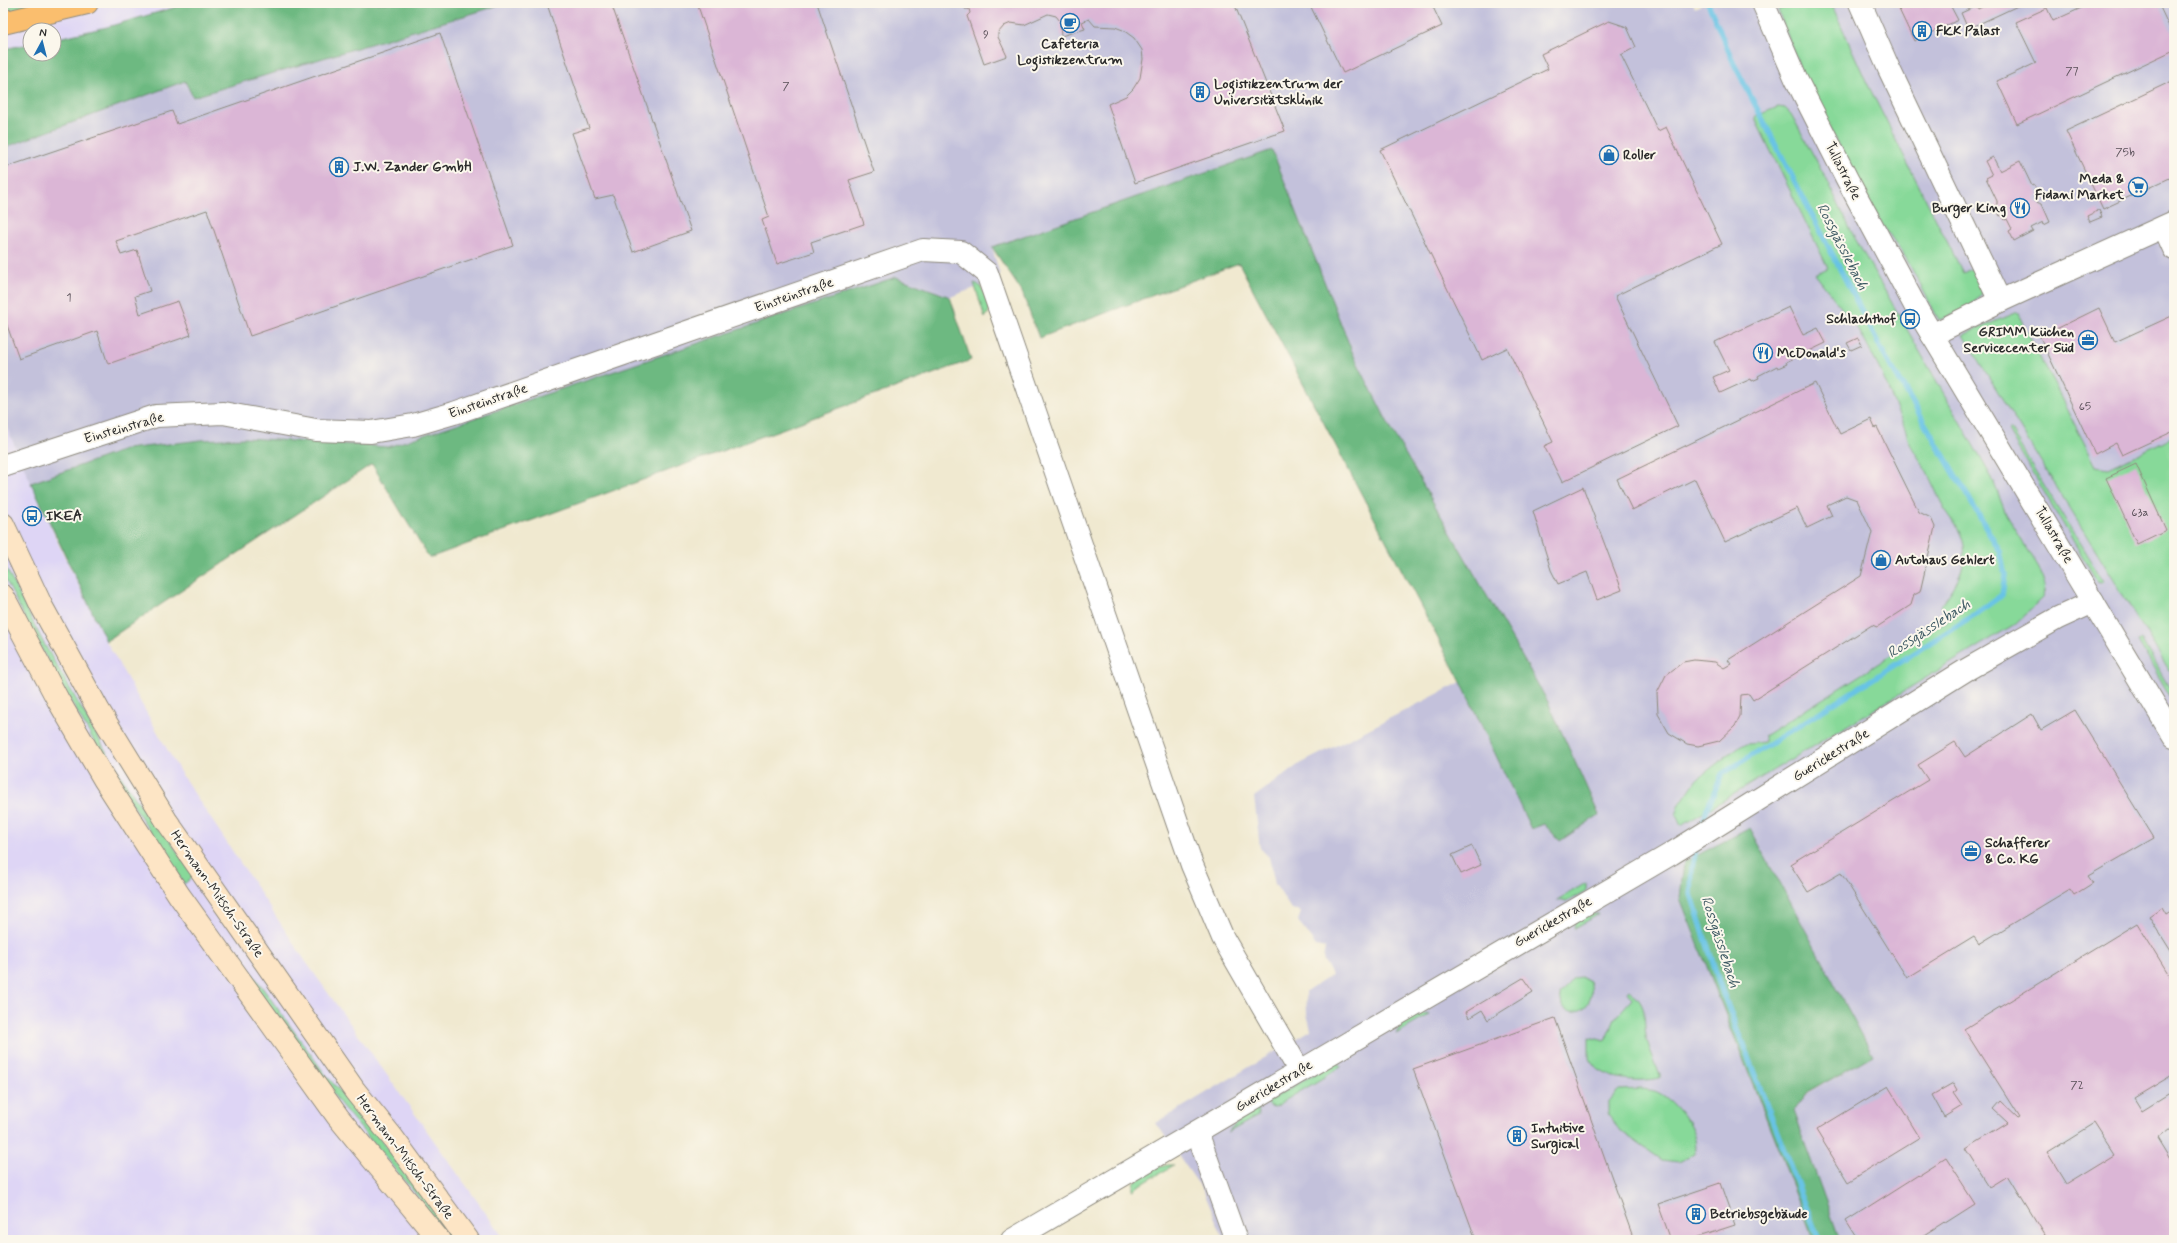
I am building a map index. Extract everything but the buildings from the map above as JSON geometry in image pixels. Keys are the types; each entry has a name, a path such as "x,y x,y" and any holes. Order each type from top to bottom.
{"main road":[{"path":"3,23 87,3"},
{"name":"Hermann-Mitsch-Straße","path":"3,524 42,607 99,710 166,820 355,1091 393,1138 468,1240"},
{"name":"Hermann-Mitsch-Straße","path":"3,596 58,700 104,779 197,919 338,1117 439,1240"},
{"path":"197,919 222,902"}],"street":[{"name":"Tullastraße","path":"1763,3 1796,79 1846,179 1932,335 2174,737"},
{"path":"1860,3 1892,76 2000,301"},
{"path":"1932,335 2000,301 2169,224 2174,249"},
{"name":"Einsteinstraße","path":"3,466 156,416 223,413 316,430 371,432 413,424 462,410 923,250 961,252 986,273 1192,865 1223,938 1299,1070"},
{"name":"Guerickestraße","path":"1012,1240 1197,1132 1299,1070 1684,846 1966,670 2058,618 2093,602"},
{"path":"1197,1132 1236,1240"}],"shaded area":[{"path":"3,3 190,3 107,27 62,37 62,22 22,22 22,45 3,49"},
{"path":"507,3 1693,3 1695,8 1704,3 2174,3 2174,1240 1840,1240 1793,1111 1807,1094 1873,1055 1680,898 1814,1240 1224,1240 1204,1192 1156,1123 1311,1030 1307,1014 1306,992 1332,975 1323,959 1325,948 1316,946 1298,921 1301,911 1291,909 1275,884 1269,857 1260,848 1254,797 1298,765 1461,682 1485,733 1544,824 1560,841 1599,814 1548,702 1391,429 1353,354 1272,150 992,247 1000,275 989,283 950,297 896,277 388,447 245,438 201,440 127,449 31,483 3,419 3,148 185,81 193,97"},
{"path":"3,419 59,545 106,641 180,772 306,962 505,1240 3,1240"}],"green space":[{"path":"22,3 46,3 3,13 3,7"},
{"path":"190,3 507,3 193,97 185,81 3,148 3,49 22,45 22,62 62,62 62,37 107,27"},
{"path":"1798,3 1831,3 1866,81 1963,273 1977,266 1985,287 1972,305 1960,312 1939,320 1906,258 1882,224 1809,92 1778,10"},
{"path":"1778,107 1785,108 1791,114 1827,180 1852,233 1992,478 2006,514 2038,566 2045,585 2043,597 2015,624 1681,826 1676,815 1680,804 1697,779 1741,745 1764,742 1764,736 1950,618 1940,606 1947,598 1958,580 1964,561 1963,541 1959,531 1944,508 1928,475 1910,444 1881,372 1860,332 1815,274 1828,268 1756,121 1756,116"},
{"path":"1272,150 1353,354 1391,429 1548,702 1599,815 1560,841 1544,824 1531,829 1461,682 1239,263 1039,338 1022,292 992,247"},
{"path":"896,277 950,297 971,360 429,558 372,464 106,641 31,483 127,449 201,440 245,438 388,447"},
{"path":"974,283 981,287 987,298 990,310 985,318"},
{"path":"2017,312 2096,466 2109,468 2174,436 2174,678 1963,335"},
{"path":"2010,429 2104,583 2097,581 2008,431"},
{"path":"3,562 42,640 117,770 136,799 168,838 194,876 184,884 135,809 44,654 3,575"},
{"path":"2141,639 2174,696 2174,703 2138,641"},
{"path":"1750,828 1873,1055 1807,1093 1793,1111 1840,1240 1814,1240 1680,898 1684,862"},
{"path":"1586,883 1586,892 1566,902 1557,900"},
{"path":"1585,914 1599,914 1574,929 1575,921"},
{"path":"241,958 325,1074 375,1131 458,1240 450,1240 415,1193 341,1105 237,961"},
{"path":"1581,977 1590,982 1592,989 1589,1002 1580,1010 1568,1010 1562,1006 1560,994 1573,978"},
{"path":"1629,990 1636,996 1643,1007 1645,1032 1660,1078 1629,1080 1605,1074 1595,1066 1589,1058 1589,1037 1605,1041 1615,1018 1632,999 1627,992"},
{"path":"1421,1013 1429,1015 1396,1034 1401,1024"},
{"path":"1338,1060 1341,1067 1274,1107 1270,1106 1267,1102"},
{"path":"1642,1089 1657,1092 1664,1096 1679,1110 1694,1136 1696,1145 1695,1153 1679,1162 1662,1160 1622,1132 1608,1115 1608,1101 1620,1090"},
{"path":"1259,1106 1258,1116 1227,1133 1245,1116"},
{"path":"1167,1165 1174,1165 1132,1190 1134,1181 1153,1169"}],"waterway":[{"name":"Rossgässlebach","path":"1702,827 1707,809 1722,774 1974,615 2002,595 2005,575 2000,551 1885,356 1734,64 1708,3"},
{"name":"Rossgässlebach","path":"1697,846 1692,866 1691,894 1721,988 1819,1240"}],"place":[{"name":"Cafeteria Logistikzentrum","path":"1070,23"},
{"name":"FKK Palast","path":"1922,31"},
{"name":"Logistikzentrum der Universitätsklinik","path":"1200,92"},
{"name":"Roller","path":"1609,155"},
{"name":"J.W. Zander GmbH","path":"339,167"},
{"name":"Meda & Fidani Market","path":"2138,187"},
{"name":"Burger King","path":"2020,208"},
{"name":"Schlachthof","path":"1910,319"},
{"name":"GRIMM Küchen Servicecenter Süd","path":"2088,340"},
{"name":"McDonald's","path":"1763,353"},
{"name":"IKEA","path":"32,516"},
{"name":"Autohaus Gehlert","path":"1881,560"},
{"name":"Schafferer & Co. KG","path":"1971,851"},
{"name":"Intuitive Surgical","path":"1517,1136"},
{"name":"Betriebsgebäude","path":"1696,1214"}]}
